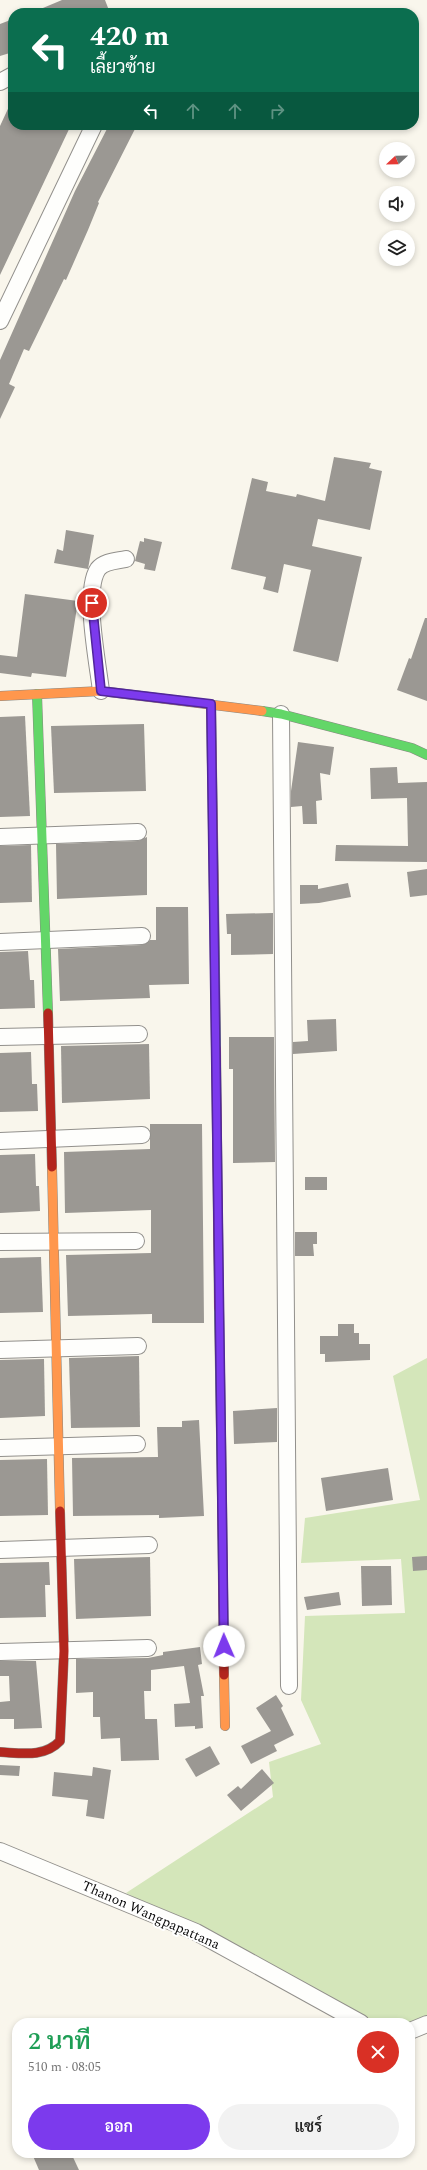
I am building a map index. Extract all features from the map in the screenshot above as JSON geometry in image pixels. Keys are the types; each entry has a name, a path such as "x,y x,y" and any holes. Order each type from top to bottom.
{"street":[{"path":"0,321 92,130"},
{"path":"101,691 92,616 91,590 98,570 104,564 126,559"},
{"path":"0,696 101,691 211,704 281,714 412,748 427,755"},
{"path":"0,1752 43,1753 56,1748 60,1741 64,1651 46,942 38,694"},
{"path":"211,704 225,1726"},
{"path":"281,714 289,1686"},
{"path":"0,837 138,832"},
{"path":"0,942 46,942 142,936"},
{"path":"0,1037 139,1034"},
{"path":"0,1141 142,1135"},
{"path":"0,1242 136,1241"},
{"path":"0,1350 138,1346"},
{"path":"0,1448 137,1444"},
{"path":"0,1550 149,1545"},
{"path":"0,1652 148,1648"},
{"name":"Thanon Wangpapattana","path":"0,1851 196,1932 352,2018"},
{"path":"415,2029 427,2024"}],"green space":[{"path":"427,1358 427,2022 415,2022 415,2018 357,2018 126,1893 273,1797 269,1762 321,1744 301,1700 305,1616 405,1613 401,1559 301,1563 305,1518 420,1500 393,1376"}],"building":[{"path":"62,0 105,0 108,8 43,8"},
{"path":"8,21 8,54 0,56 0,24"},
{"path":"8,109 8,130 69,130 0,275 0,126"},
{"path":"106,130 134,130 98,202 99,203 88,230 66,280 64,279 29,351 24,349 9,384 15,387 0,419 0,360 75,191"},
{"path":"334,457 371,463 369,468 382,471 370,530 318,519 312,546 362,557 338,662 293,651 311,570 284,564 278,593 263,589 266,577 231,569 252,478 268,482 266,491 296,497 297,494 325,501"},
{"path":"66,530 94,535 88,569 54,563 57,549 63,551"},
{"path":"144,538 162,542 155,571 144,569 145,564 135,561 140,541 144,542"},
{"path":"25,594 78,601 66,677 32,673 31,677 0,673 0,655 17,657"},
{"path":"425,618 427,618 427,701 397,690 409,658 411,659"},
{"path":"25,716 30,816 0,817 0,717"},
{"path":"144,724 146,791 54,793 51,726"},
{"path":"298,742 334,747 330,775 320,773 322,800 316,801 317,824 303,824 302,806 291,807 291,791"},
{"path":"397,767 398,783 427,782 427,862 335,861 336,845 408,846 407,798 371,799 370,768"},
{"path":"147,837 147,895 57,899 56,844 138,841"},
{"path":"31,845 32,902 0,903 0,846"},
{"path":"427,869 427,895 410,897 407,872"},
{"path":"348,883 351,897 319,903 300,904 300,885 318,885 318,889"},
{"path":"156,907 188,907 189,984 149,985 150,998 60,1001 58,949 142,945 150,940 156,940"},
{"path":"273,913 273,954 231,955 231,934 227,934 226,914"},
{"path":"28,951 30,980 34,980 35,1008 0,1009 0,952"},
{"path":"336,1019 337,1051 293,1054 293,1042 308,1041 307,1020"},
{"path":"229,1037 274,1037 275,1162 233,1163 233,1069 229,1069"},
{"path":"149,1044 150,1099 62,1103 61,1046"},
{"path":"31,1052 32,1084 37,1084 38,1111 0,1112 0,1053"},
{"path":"150,1124 202,1124 204,1323 152,1323 152,1314 68,1316 66,1255 151,1253 151,1210 65,1213 64,1152 150,1149"},
{"path":"35,1154 36,1186 39,1186 40,1211 0,1213 0,1155"},
{"path":"305,1177 327,1177 327,1190 305,1190"},
{"path":"295,1232 317,1232 317,1244 313,1244 314,1256 295,1256"},
{"path":"41,1257 43,1312 0,1313 0,1258"},
{"path":"338,1324 354,1324 354,1333 359,1333 359,1344 370,1344 370,1360 325,1362 325,1354 320,1354 320,1336 338,1336"},
{"path":"139,1356 140,1427 71,1428 69,1358"},
{"path":"44,1359 45,1416 0,1418 0,1360"},
{"path":"277,1408 277,1442 234,1444 233,1411"},
{"path":"199,1420 204,1516 159,1518 159,1515 73,1516 72,1458 158,1457 157,1427 182,1427 182,1421"},
{"path":"47,1459 48,1515 0,1516 0,1460"},
{"path":"388,1468 393,1500 326,1511 321,1478"},
{"path":"427,1556 427,1570 413,1571 412,1557"},
{"path":"150,1557 151,1616 76,1619 74,1559"},
{"path":"49,1562 50,1585 45,1585 46,1617 0,1618 0,1563"},
{"path":"361,1566 391,1566 392,1605 362,1606"},
{"path":"339,1592 341,1605 307,1610 304,1597"},
{"path":"200,1647 202,1664 198,1665 204,1696 201,1696 203,1728 195,1729 195,1726 175,1727 174,1704 190,1703 184,1666 151,1670 151,1691 144,1691 145,1719 157,1719 159,1760 121,1761 120,1738 101,1739 100,1717 93,1717 93,1692 76,1693 76,1659 148,1658 163,1655 163,1652"},
{"path":"0,1661 36,1661 42,1728 14,1729 14,1719 0,1719 0,1702 10,1701 9,1676 0,1676"},
{"path":"276,1695 283,1706 281,1708 294,1735 274,1745 277,1751 251,1764 241,1746 271,1731 256,1708"},
{"path":"210,1746 220,1764 196,1777 185,1759"},
{"path":"0,1765 20,1766 19,1776 0,1775"},
{"path":"93,1767 111,1770 104,1819 86,1816 88,1800 52,1796 54,1772 92,1776"},
{"path":"262,1769 274,1783 241,1811 227,1795 238,1786 241,1789"},
{"path":"34,2158 73,2158 79,2170 39,2170"}],"traffic: fast":[{"path":"37,694 48,1013"},
{"path":"262,711 281,714 412,748 427,755"},
{"path":"214,894 216,1048"},
{"path":"219,1309 222,1497"}],"traffic: slow":[{"path":"0,696 101,691 262,711"},
{"path":"211,704 214,894"},
{"path":"52,1167 60,1511"},
{"path":"224,1675 225,1726"}],"traffic: jam":[{"path":"48,1013 52,1167"},
{"path":"216,1048 219,1309"},
{"path":"222,1497 224,1675"},
{"path":"0,1752 40,1752 47,1750 60,1741 64,1651 60,1511"}],"route":[{"path":"92,603 92,616 101,691 211,704 224,1646"}]}
